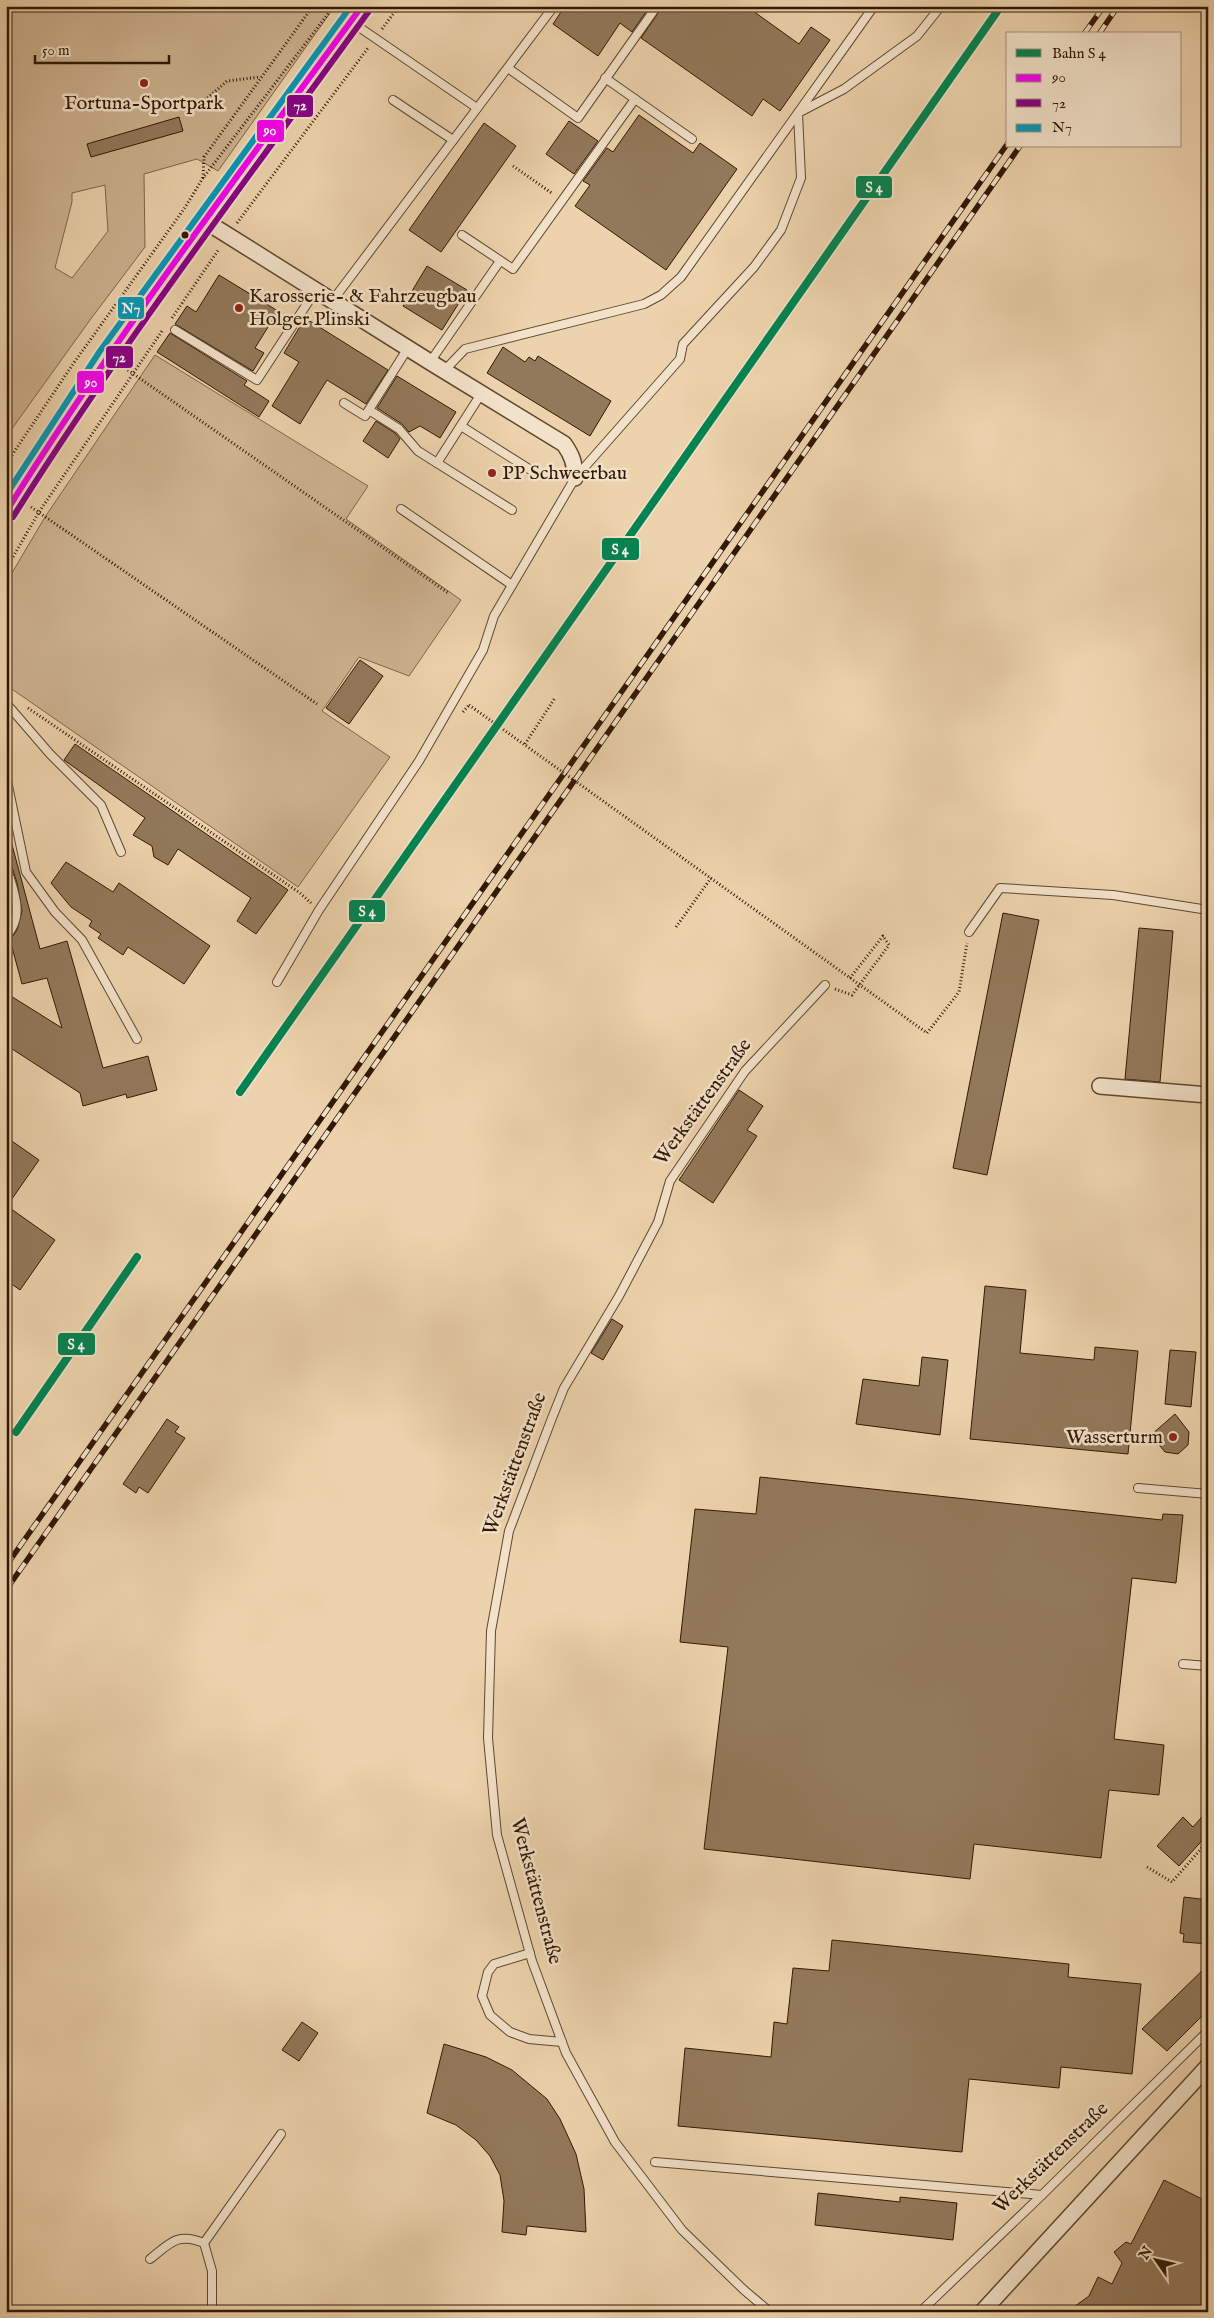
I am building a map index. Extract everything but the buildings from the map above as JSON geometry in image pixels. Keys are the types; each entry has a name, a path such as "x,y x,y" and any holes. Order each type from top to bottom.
{"main road":[{"path":"11,505 107,356 357,14"}],"street":[{"path":"205,221 564,444 571,454 575,465 575,478"},
{"path":"1100,1086 1208,1095"},
{"path":"982,2312 1208,2066"}],"lane":[{"path":"333,300 554,6"},
{"path":"508,68 578,118 657,6"},
{"path":"444,371 465,349 644,304 661,295 681,277 874,6"},
{"path":"798,114 844,89 917,36 941,6"},
{"path":"357,14 375,38 477,108"},
{"path":"605,78 692,139"},
{"path":"462,235 513,269 635,99"},
{"path":"393,100 453,140"},
{"path":"278,982 319,910 419,761 483,650 494,616 575,478 680,359 683,344 754,267 782,230 801,178 798,114"},
{"path":"430,362 500,261"},
{"path":"175,330 257,380 316,290"},
{"path":"344,403 365,416 408,348"},
{"path":"437,464 481,394"},
{"path":"369,410 399,429 418,452 512,510"},
{"path":"461,426 537,474"},
{"path":"401,509 512,585"},
{"path":"6,703 50,754 101,805 121,852"},
{"path":"6,776 26,872 55,912 82,940 138,1039"},
{"path":"6,866 18,916 13,930 6,936"},
{"path":"969,932 1000,888 1113,895 1208,910"},
{"name":"Werkstättenstraße","path":"770,2312 744,2290 682,2230 615,2142 562,2042 530,1953 497,1835 488,1738 491,1631 508,1531 564,1388 619,1296 658,1222 670,1181 745,1071 825,985"},
{"path":"1138,1488 1208,1494"},
{"path":"1183,1664 1208,1666"},
{"path":"530,1953 494,1964 488,1972 482,1996 490,2015 510,2032 529,2039 562,2042"},
{"name":"Werkstättenstraße","path":"920,2312 1208,2031"},
{"path":"204,2243 281,2134"},
{"path":"655,2162 1042,2195"},
{"path":"150,2259 173,2240 190,2237 204,2243"},
{"path":"204,2243 212,2271 212,2312"}],"path":[{"path":"203,178 204,157 312,6"},
{"path":"6,464 73,364 184,208 203,178 334,6"},
{"path":"6,568 39,512 228,235 399,6"},
{"path":"189,114 227,81 261,77"},
{"path":"513,166 562,201"},
{"path":"107,356 448,593"},
{"path":"11,505 39,512 317,704"},
{"path":"524,744 556,698"},
{"path":"469,704 927,1033 959,992 969,932"},
{"path":"24,705 300,893"},
{"path":"676,927 711,878"},
{"path":"825,985 852,995 889,944 883,936 850,978"},
{"path":"1147,1867 1172,1882 1208,1841"}],"shaded area":[{"name":"Fortuna-Sportpark","path":"6,6 335,6 218,171 197,159 144,174 145,247 6,437","holes":["105,185 108,231 72,278 55,268 72,202 72,193"]},
{"path":"155,355 368,486 346,519 461,600 409,676 359,657 322,711 390,757 298,887 6,685 6,583 45,517"}],"railway":[{"path":"1085,32 1104,6"},
{"path":"1100,32 1118,6"},
{"path":"6,1566 1006,146"},
{"path":"6,1590 1019,148"}],"transit line":[{"name":"N7","path":"6,495 100,351 351,6"},
{"name":"90","path":"6,512 134,319 362,6"},
{"path":"240,1092 1001,6"},
{"name":"72","path":"13,517 142,324 369,11"},
{"path":"16,1432 137,1257"}],"place":[{"name":"Fortuna-Sportpark","path":"144,83"},
{"name":"Karosserie- & Fahrzeugbau Holger Plinski","path":"239,308"},
{"name":"PP Schweerbau","path":"492,473"},
{"name":"Wasserturm","path":"1173,1437"}]}
